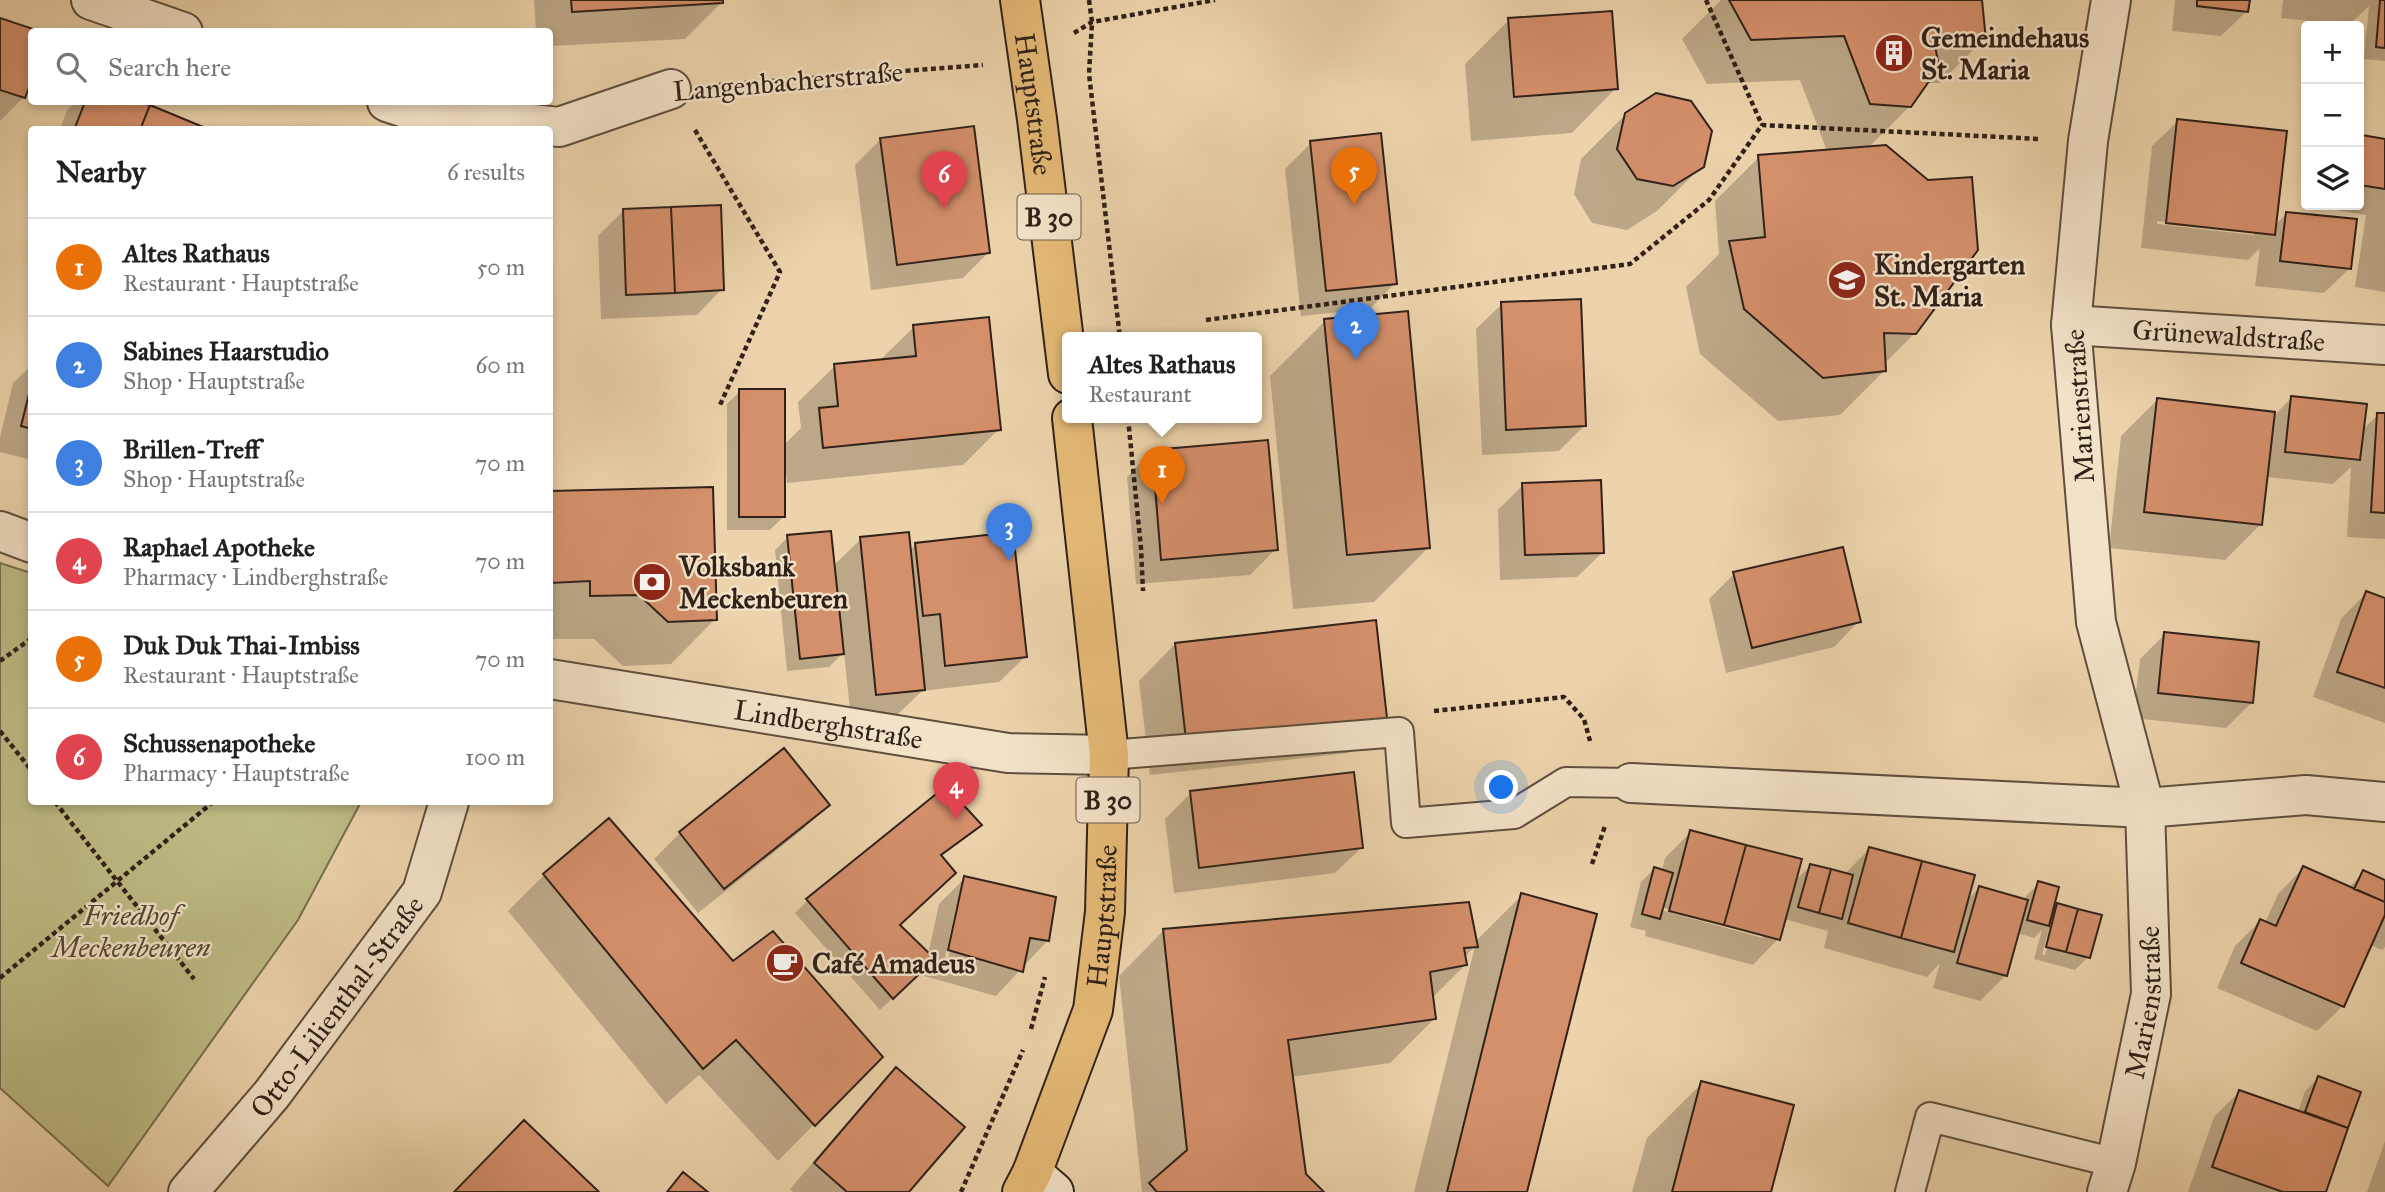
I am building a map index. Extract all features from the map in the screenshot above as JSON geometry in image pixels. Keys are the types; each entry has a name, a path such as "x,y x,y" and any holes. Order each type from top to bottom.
{"main road":[{"name":"Hauptstraße","path":"1020,0 1063,332"},
{"name":"Hauptstraße","path":"1036,1186 1093,1010 1105,912 1109,755 1073,423"}],"street":[{"path":"91,0 172,28"},
{"name":"Marienstraße","path":"2111,0 2088,141 2071,325 2096,622 2145,808 2151,994 2112,1177"},
{"name":"Langenbacherstraße","path":"553,126 559,127 671,89"},
{"name":"Langenbacherstraße","path":"396,105 411,110 550,126"},
{"name":"Grünewaldstraße","path":"2071,325 2385,345"},
{"path":"0,531 28,542"},
{"name":"Lindberghstraße","path":"553,679 1008,753 1109,755"},
{"path":"1631,783 2145,808 2306,795 2385,802"},
{"name":"Otto-Lilienthal-Straße","path":"188,1192 272,1094 422,892 448,805"}],"lane":[{"path":"1109,755 1399,732 1406,823 1514,814 1566,782 1631,783"},
{"path":"1909,1192 1930,1117 2112,1177"}],"path":[{"path":"1089,0 1092,22 1090,74 1119,332"},
{"path":"1092,22 1215,0"},
{"path":"1706,0 1762,125"},
{"name":"Langenbacherstraße","path":"671,89 1028,61"},
{"path":"671,89 780,272 720,405"},
{"path":"1762,125 2088,141"},
{"path":"1206,320 1630,264 1709,200 1762,125"},
{"path":"0,661 28,641"},
{"path":"1399,732 1419,712 1564,697 1584,719 1592,749 1590,782"},
{"path":"0,731 28,766"},
{"path":"57,805 194,979"},
{"path":"0,978 209,805"},
{"path":"1030,1034 1046,973"},
{"path":"961,1192 1025,1046"}],"green space":[{"name":"Friedhof Meckenbeuren","path":"0,563 28,572 28,805 359,805 298,920 108,1186 0,1088"}],"building":[{"path":"571,0 723,0 723,3 572,12"},
{"name":"Gemeindehaus St. Maria","path":"1729,0 1982,0 1986,40 1934,40 1939,67 1911,107 1870,104 1844,36 1751,40"},
{"path":"2197,0 2250,0 2248,12 2197,6"},
{"path":"2380,0 2385,0 2385,48 2376,47"},
{"path":"1612,11 1618,89 1514,97 1508,18"},
{"path":"0,18 30,28 28,90 25,98 0,90"},
{"path":"1656,93 1691,101 1712,131 1704,167 1673,186 1637,179 1617,149 1625,113"},
{"path":"84,105 150,105 142,126 76,126"},
{"path":"150,105 201,126 142,126"},
{"path":"2177,119 2287,131 2275,235 2166,223"},
{"path":"974,126 990,253 897,265 880,138"},
{"path":"1381,133 1397,284 1326,291 1310,141"},
{"path":"2364,135 2385,139 2385,189 2364,186"},
{"name":"Kindergarten St. Maria","path":"1886,145 1928,180 1972,177 1978,250 1916,334 1884,333 1886,371 1823,378 1744,309 1729,241 1765,237 1758,155"},
{"path":"721,205 724,290 675,293 671,207"},
{"path":"671,207 675,293 626,295 623,209"},
{"path":"2286,212 2357,219 2351,269 2280,261"},
{"path":"1581,299 1586,426 1506,430 1501,302"},
{"path":"1408,311 1430,548 1347,555 1324,319"},
{"path":"989,317 1001,430 823,448 819,408 838,406 834,364 916,356 913,325"},
{"path":"739,389 785,389 785,517 739,517"},
{"path":"2291,396 2367,404 2360,460 2285,452"},
{"path":"28,398 28,428 21,426"},
{"path":"2157,398 2275,412 2262,525 2144,512"},
{"path":"2377,413 2385,413 2385,513 2371,512"},
{"path":"1268,440 1278,550 1161,560 1152,450"},
{"path":"1601,480 1604,553 1525,555 1522,483"},
{"path":"713,487 717,620 668,622 639,595 590,596 590,581 553,583 553,491"},
{"path":"831,531 844,654 800,659 787,535"},
{"path":"909,532 925,690 876,695 860,537"},
{"path":"1013,532 1027,657 945,666 940,614 923,616 915,543"},
{"path":"1843,547 1861,622 1752,648 1733,572"},
{"path":"2366,591 2385,598 2385,688 2337,672"},
{"path":"1376,620 1387,718 1186,740 1175,643"},
{"path":"2164,632 2259,642 2253,703 2158,693"},
{"path":"784,748 830,805 724,889 679,832"},
{"path":"1354,772 1363,848 1199,868 1190,791"},
{"path":"946,786 982,825 941,855 956,873 900,925 935,959 893,999 806,899"},
{"path":"609,818 733,961 773,931 883,1057 815,1126 736,1040 703,1069 543,874"},
{"path":"1690,830 1746,845 1724,925 1669,911"},
{"path":"1746,845 1802,859 1780,940 1724,925"},
{"path":"1869,847 1922,861 1901,938 1848,923"},
{"path":"1922,861 1975,875 1954,952 1901,938"},
{"path":"1810,864 1831,869 1819,913 1798,907"},
{"path":"2303,866 2385,902 2385,915 2344,1007 2241,963 2260,919 2276,926"},
{"path":"1654,867 1673,873 1660,919 1642,914"},
{"path":"1831,869 1853,875 1842,919 1819,913"},
{"path":"2363,870 2385,880 2385,902 2354,889"},
{"path":"964,876 1056,897 1049,941 1030,938 1023,972 948,950"},
{"path":"2038,881 2059,887 2049,926 2027,920"},
{"path":"1979,886 2028,900 2007,976 1957,963"},
{"path":"1521,893 1597,914 1527,1192 1447,1192"},
{"path":"1469,902 1478,947 1464,948 1467,965 1430,972 1436,1019 1288,1040 1306,1174 1324,1192 1157,1192 1149,1183 1187,1150 1163,929"},
{"path":"2057,903 2078,909 2066,952 2046,947"},
{"path":"2078,909 2102,915 2090,958 2066,952"},
{"path":"896,1067 965,1127 909,1192 847,1192 814,1163"},
{"path":"2318,1076 2361,1092 2348,1128 2305,1112"},
{"path":"1701,1081 1794,1105 1771,1192 1672,1192"},
{"path":"2239,1090 2348,1128 2326,1192 2283,1192 2212,1167"},
{"path":"524,1120 599,1192 454,1192"},
{"path":"683,1172 708,1192 667,1192"}],"place":[{"name":"Gemeindehaus St. Maria","path":"1894,53"},
{"name":"Duk Duk Thai-Imbiss","path":"1354,205"},
{"name":"Schussenapotheke","path":"944,209"},
{"name":"Kindergarten St. Maria","path":"1847,280"},
{"name":"Sabines Haarstudio","path":"1356,360"},
{"name":"Altes Rathaus","path":"1162,504"},
{"name":"Brillen-Treff","path":"1009,561"},
{"name":"Volksbank Meckenbeuren","path":"652,582"},
{"name":"Raphael Apotheke","path":"956,820"},
{"name":"Café Amadeus","path":"785,963"}]}
